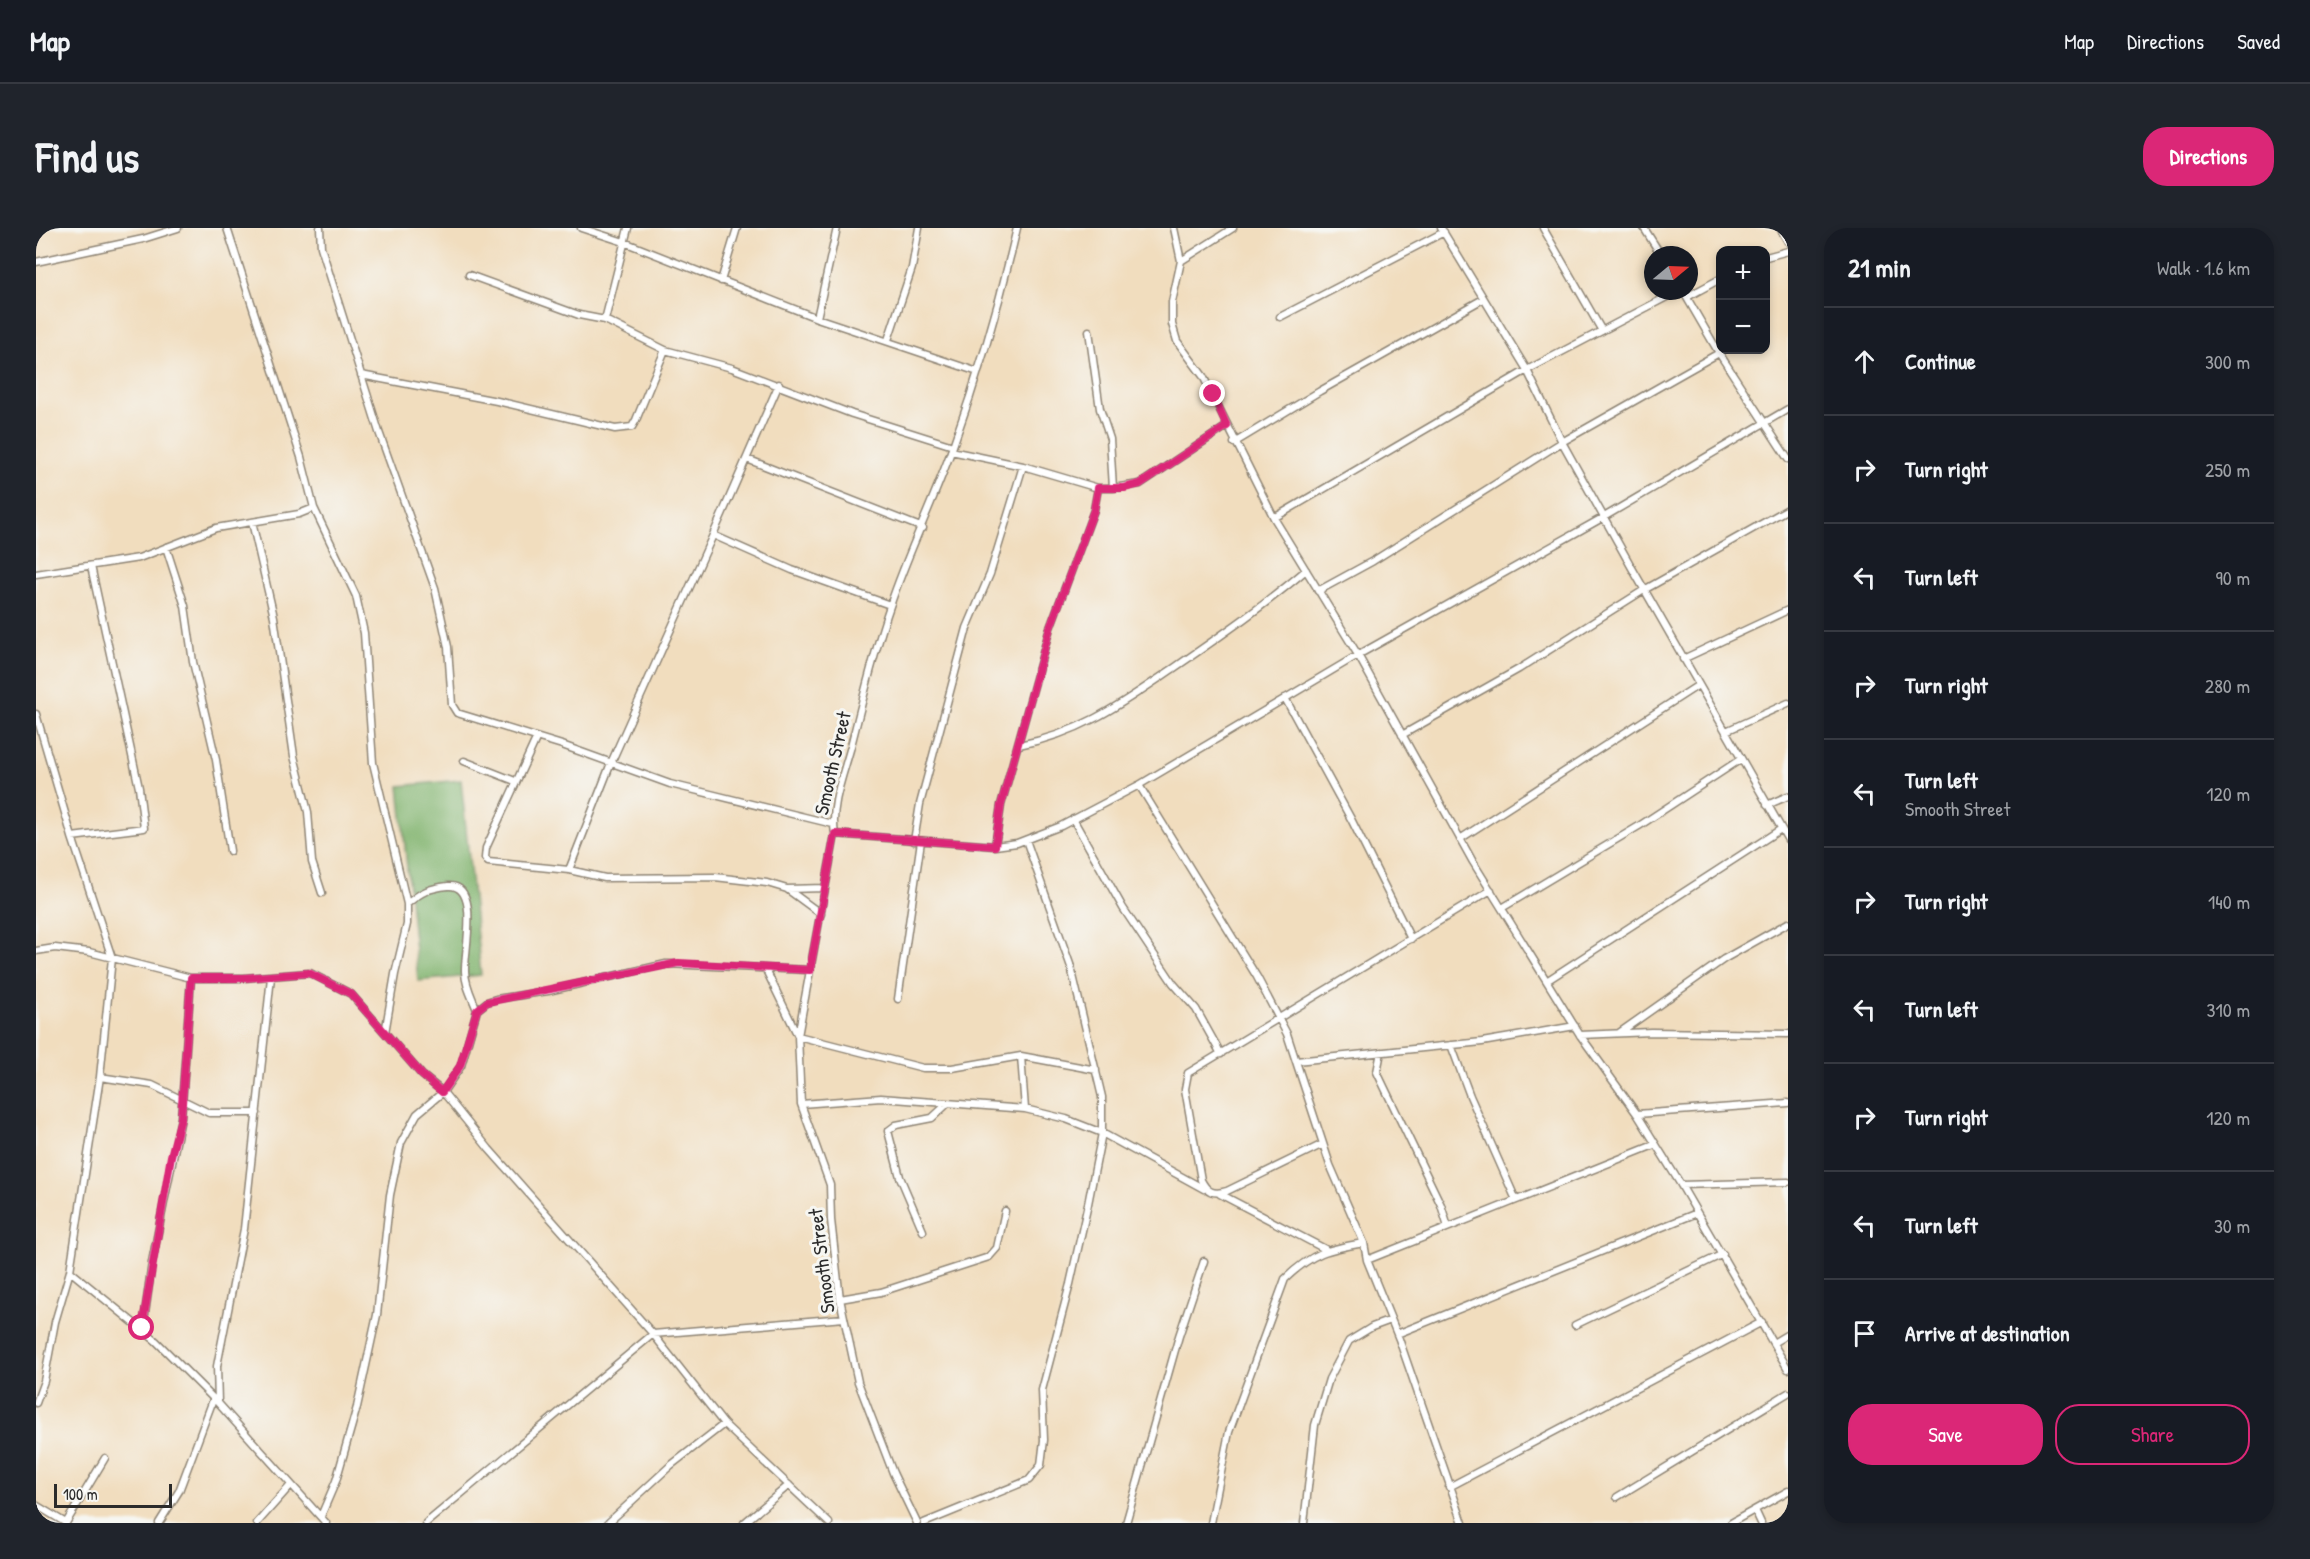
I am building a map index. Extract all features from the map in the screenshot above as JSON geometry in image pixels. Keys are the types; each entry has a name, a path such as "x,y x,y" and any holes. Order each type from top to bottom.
{"street":[{"path":"36,262 143,239 178,228"},
{"path":"228,228 301,457 314,508 356,596 364,633 373,763 407,904 407,924 395,974 385,1033"},
{"path":"320,228 321,247 379,432 435,588 448,647 452,705 457,713 536,739 562,745 670,784 833,824"},
{"path":"581,228 624,242 817,318 978,372"},
{"path":"605,320 628,228"},
{"path":"721,281 737,228"},
{"path":"817,318 837,228"},
{"path":"888,340 912,268 919,228"},
{"name":"Smooth Street","path":"917,1523 893,1473 858,1382 840,1299 831,1220 830,1185 801,1104 798,1036 835,834 833,824 838,795 890,605 952,449 978,372 1003,288 1017,228"},
{"path":"1174,228 1181,261 1172,302 1172,324 1177,341 1203,376 1234,443 1274,518 1358,655 1460,839 1580,1035 1636,1114 1681,1185 1788,1369"},
{"path":"1181,261 1233,228"},
{"path":"1544,228 1602,331"},
{"path":"1644,228 1655,246"},
{"path":"1780,228 1788,242"},
{"path":"1280,317 1442,230 1527,370 1562,442 1697,686 1726,731 1788,840"},
{"path":"1770,256 1788,251"},
{"path":"469,275 579,315 605,320 665,350 779,384 852,414 952,449 1023,465 1098,488 1140,484 1227,426"},
{"path":"1698,288 1716,281"},
{"path":"1234,443 1320,391 1483,299"},
{"path":"1274,518 1527,370 1661,300"},
{"path":"1688,300 1716,348"},
{"path":"1089,331 1100,409 1110,439 1113,488"},
{"path":"361,375 497,400 615,429 632,427 665,350"},
{"path":"1318,591 1382,556 1562,442 1717,354"},
{"path":"1720,354 1788,459"},
{"path":"568,870 611,763 779,384"},
{"path":"835,834 995,846 1026,840 1074,819 1139,785 1358,655 1604,517 1788,409"},
{"path":"747,459 922,528"},
{"path":"898,999 920,804 967,628 990,574 1023,465"},
{"path":"995,846 1001,805 1050,628 1094,510 1098,488"},
{"path":"36,574 139,558 216,528 299,514 314,508"},
{"path":"1402,735 1519,669 1644,590 1788,509"},
{"path":"252,522 274,617 294,756 308,812 312,862 322,893"},
{"path":"713,535 792,570 890,605"},
{"path":"166,547 184,606 193,662 216,760 230,851"},
{"path":"72,837 144,828 139,788 91,566"},
{"path":"1019,745 1053,739 1114,708 1252,615 1306,570"},
{"path":"1683,659 1788,610"},
{"path":"1460,839 1697,686"},
{"path":"1285,698 1351,819 1411,939"},
{"path":"1726,731 1788,703"},
{"path":"36,714 72,837 112,958 100,1077 70,1272 55,1322 44,1381 36,1403"},
{"path":"536,739 486,848 486,860 495,865 568,870 605,878 715,877 766,883 787,889 825,888"},
{"path":"1502,908 1639,826 1741,759"},
{"path":"464,761 515,781"},
{"path":"1139,785 1280,1019 1323,1144 1365,1243 1367,1260 1397,1334 1463,1523"},
{"path":"1767,805 1788,796"},
{"path":"1074,819 1123,908 1173,983 1196,1009 1221,1054"},
{"path":"1548,980 1781,829"},
{"path":"924,1523 1029,1480 1041,1465 1044,1440 1042,1390 1070,1284 1102,1134 1102,1096 1071,968 1026,840"},
{"path":"407,904 430,888 456,885 465,895 469,931 465,963 467,986 477,1010"},
{"path":"787,889 821,914"},
{"path":"1206,1190 1201,1180 1185,1089 1188,1073 1491,890"},
{"path":"1618,1033 1724,959 1788,923"},
{"path":"36,951 55,948 112,958 191,978 272,977 309,973 351,994 422,1075 442,1092 496,1158 653,1334 724,1424 829,1523"},
{"path":"321,1516 336,1482 357,1407 377,1315 390,1195 400,1143 417,1114 442,1092 460,1066 477,1010 487,1002 496,999 528,995 666,964 766,970 810,970"},
{"path":"766,970 798,1036 923,1068 952,1068 1021,1056 1096,1070"},
{"path":"159,1523 178,1491 215,1402 217,1366 244,1229 272,977"},
{"path":"145,1331 142,1328 152,1262 183,1101 191,978"},
{"path":"1296,1061 1451,1045 1575,1026"},
{"path":"1580,1035 1618,1033 1787,1035"},
{"path":"1451,1045 1470,1096 1516,1200"},
{"path":"1381,1052 1377,1072 1441,1205 1448,1227"},
{"path":"1021,1056 1025,1109"},
{"path":"100,1077 152,1085 209,1113 257,1113"},
{"path":"801,1104 881,1098 946,1105 1025,1109 1066,1119 1102,1134 1206,1190 1219,1193 1325,1250"},
{"path":"1636,1114 1788,1103"},
{"path":"923,1231 900,1177 888,1131 896,1125 932,1119 946,1105"},
{"path":"1219,1193 1323,1144"},
{"path":"1367,1260 1654,1145"},
{"path":"1681,1185 1788,1182"},
{"path":"840,1299 906,1285 989,1257 997,1248 1005,1211"},
{"path":"1397,1334 1697,1213"},
{"path":"1211,1523 1229,1432 1285,1279 1304,1260 1325,1250 1365,1243"},
{"path":"1575,1325 1723,1254"},
{"path":"1126,1523 1179,1336 1204,1261"},
{"path":"70,1272 145,1331 215,1402 326,1523"},
{"path":"426,1523 653,1334 844,1318"},
{"path":"1304,1523 1315,1425 1329,1378 1349,1341 1372,1327 1391,1320"},
{"path":"1449,1487 1762,1322"},
{"path":"1773,1342 1788,1334"},
{"path":"1617,1497 1788,1392"},
{"path":"608,1523 670,1466 724,1424"},
{"path":"36,1505 66,1523 105,1458"},
{"path":"744,1523 789,1485"},
{"path":"257,1523 290,1486"},
{"path":"1731,1523 1788,1491"},
{"path":"1755,1510 1761,1523"}],"green space":[{"path":"461,780 481,975 418,981 399,786"}],"route":[{"path":"142,1328 171,1156 181,1118 186,1077 185,1027 191,978 272,977 309,973 351,994 393,1044 422,1075 442,1092 460,1066 477,1010 487,1002 496,999 548,991 666,964 766,970 810,970 835,834 995,846 1001,805 1050,628 1094,510 1098,488 1130,488 1140,484 1227,426 1213,394"}]}
